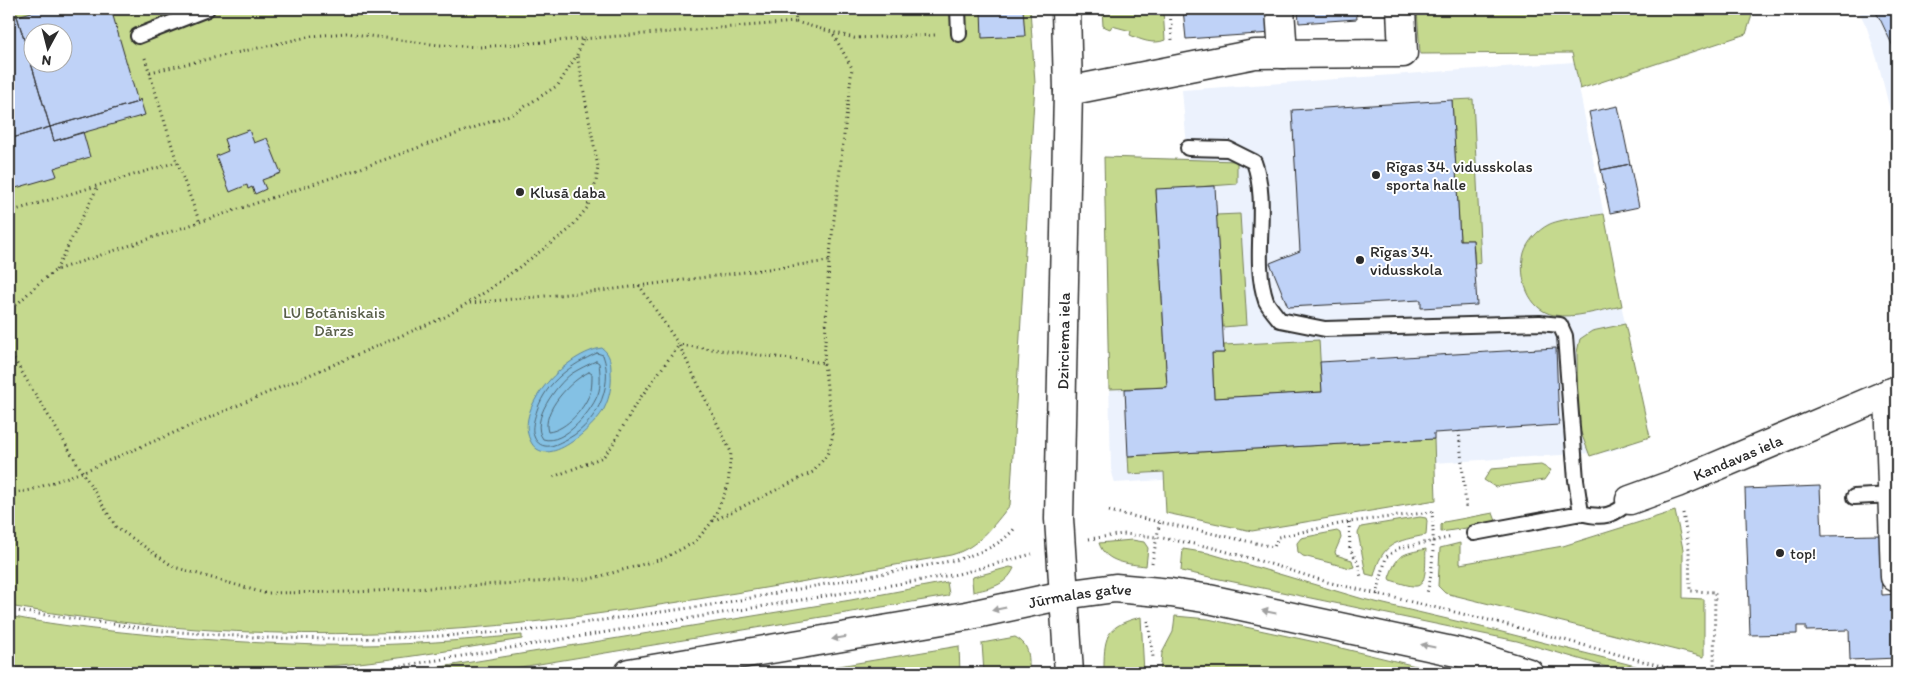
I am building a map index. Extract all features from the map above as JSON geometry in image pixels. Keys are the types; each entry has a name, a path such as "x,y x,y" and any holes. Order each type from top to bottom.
{"street":[{"name":"Dzirciema iela","path":"1066,9 1068,91 1058,519 1069,673"},
{"path":"1280,9 1283,54"},
{"path":"1068,91 1255,54 1403,53 1401,9"},
{"path":"1893,392 1892,495 1895,577"},
{"name":"Kandavas iela","path":"1630,500 1677,483 1893,392"},
{"name":"Jūrmalas gatve","path":"629,673 966,616 1064,595 1115,588 1171,593 1214,600 1481,665 1529,673"}],"lane":[{"path":"138,36 207,9"},
{"path":"958,9 959,34"},
{"path":"1188,148 1228,149 1254,162 1260,178 1262,275 1266,302 1280,320 1325,329 1540,322 1560,326 1565,336 1576,480 1581,513"},
{"path":"1854,497 1892,495"},
{"name":"Kandavas iela","path":"1474,533 1581,513 1595,517 1620,511 1630,500"}],"path":[{"path":"130,9 177,162 200,223"},
{"path":"795,9 796,22"},
{"path":"150,72 312,36 346,33 439,45 480,47 796,22 854,38 959,34"},
{"path":"712,522 813,472 827,455 833,435 824,363 829,261 852,68 832,32"},
{"path":"9,312 38,284 56,270 200,223 515,113 558,85 577,56 584,39"},
{"path":"9,494 31,490 82,472 445,317 487,291 569,230 587,208 596,182 598,167 577,56"},
{"path":"9,212 177,162"},
{"path":"56,270 98,185"},
{"path":"467,304 829,261"},
{"path":"9,351 116,527 174,567 264,593 356,592 590,579 662,559 695,542 712,522 728,486 731,452 679,345 639,285"},
{"path":"679,345 824,363"},
{"path":"553,477 603,457 612,446 635,405 679,345"},
{"path":"1459,431 1466,507"},
{"path":"1677,483 1689,549 1690,591 1715,592 1714,668"},
{"path":"1109,511 1274,547 1278,537 1349,522 1432,512 1434,540 1431,578 1427,593"},
{"path":"1349,522 1350,549 1358,563 1361,577"},
{"path":"9,610 164,631 267,638 407,638 532,630 718,604 956,560 985,551 1008,537 1014,529"},
{"path":"1377,595 1386,558 1399,548 1474,533"},
{"path":"1097,537 1123,534 1152,536 1210,547 1327,582 1500,623 1688,673"},
{"path":"332,673 404,666 958,574 1017,558"},
{"path":"1834,673 1841,673"}],"shaded area":[{"path":"1858,9 1897,9 1897,138 1878,62 1867,28"},
{"name":"Rīgas 34. vidusskola","path":"1574,62 1625,324 1650,437 1608,452 1115,483 1111,469 1104,157 1188,159 1182,90"}],"green space":[{"name":"LU Botāniskais Dārzs","path":"9,9 1030,9 1035,83 1010,505 977,542 961,552 951,555 795,583 585,616 467,628 336,634 270,633 204,630 73,616 9,606"},
{"path":"1102,9 1163,9 1165,40 1156,42 1139,39 1130,35 1131,31 1112,26 1110,29 1103,26"},
{"path":"1417,9 1754,9 1746,34 1580,89 1572,53 1420,54"},
{"path":"1473,99 1481,263 1475,264 1473,240 1460,240 1452,100"},
{"path":"1104,157 1237,161 1237,184 1156,190 1167,387 1109,389"},
{"path":"1240,214 1247,325 1223,327 1216,215"},
{"path":"1604,214 1622,306 1570,316 1554,315 1545,312 1532,300 1524,282 1522,262 1528,245 1540,230 1548,225 1567,219"},
{"path":"1625,324 1650,437 1590,456 1578,425 1577,352 1580,339 1592,331"},
{"path":"1319,340 1322,392 1214,398 1212,353 1224,353 1224,345"},
{"path":"1434,439 1436,500 1252,531 1166,513 1164,472 1129,474 1128,456"},
{"path":"1541,465 1551,470 1544,480 1495,487 1484,480 1491,469"},
{"path":"1675,511 1683,549 1683,598 1704,599 1704,657 1445,593 1438,586 1440,548 1460,543 1460,564 1563,546"},
{"path":"1493,513 1496,521 1492,524 1441,532 1441,525 1444,522"},
{"path":"1420,517 1426,518 1427,521 1426,535 1406,539 1392,545 1381,557 1374,576 1366,574 1358,533 1361,527"},
{"path":"1337,531 1340,533 1341,538 1335,552 1336,555 1352,560 1354,567 1350,568 1303,556 1298,552 1297,543 1301,538"},
{"path":"1132,540 1144,542 1148,548 1146,566 1112,559 1106,555 1099,543"},
{"path":"1183,549 1208,553 1363,599 1663,673 1628,673 1517,641 1181,571"},
{"path":"1426,549 1426,564 1421,584 1411,586 1390,580 1389,578 1395,564 1401,556"},
{"path":"1010,567 1014,568 1007,579 997,585 973,592 973,577"},
{"path":"947,582 948,596 503,670 476,673 392,673 441,667 851,600"},
{"path":"9,616 112,631 262,643 378,645 522,635 522,639 377,661 289,669 184,671 9,667"},
{"path":"1175,616 1208,619 1445,673 1160,673 1162,653 1173,632"},
{"path":"1141,617 1144,673 1104,673 1106,642 1109,635 1113,629 1120,625"},
{"path":"1015,637 1024,644 1028,653 1029,673 984,673 982,643"},
{"path":"959,646 960,673 797,673"}],"water":[{"path":"602,348 610,358 611,386 604,409 599,417 581,435 558,450 547,452 537,449 530,440 527,426 530,411 537,397 560,370 575,359"}],"building":[{"path":"43,9 111,9 138,102 50,127 34,72 72,72 72,22 22,22 22,33 17,16"},
{"path":"981,9 1023,9 1025,36 982,38"},
{"path":"1183,9 1270,9 1272,33 1186,39"},
{"path":"1298,9 1356,9 1357,19 1299,23"},
{"path":"1874,9 1897,9 1897,55 1881,21"},
{"path":"17,16 22,33 22,72 34,72 50,127 9,139 9,19"},
{"path":"140,99 145,115 54,141 50,127 138,102"},
{"name":"Rīgas 34. vidusskolas sporta halle","path":"1452,100 1460,240 1473,240 1477,305 1421,308 1421,300 1288,307 1270,263 1300,251 1292,110"},
{"path":"1618,106 1630,164 1601,170 1589,112"},
{"path":"50,127 54,141 83,132 90,157 54,168 57,176 9,190 9,139"},
{"path":"249,130 254,143 267,138 281,173 262,180 266,189 255,194 252,187 248,189 247,185 230,192 216,156 228,151 224,139"},
{"path":"1630,164 1639,207 1610,213 1601,170"},
{"path":"1215,186 1224,353 1212,353 1214,398 1322,392 1320,362 1556,348 1559,425 1434,433 1434,439 1128,456 1125,389 1167,387 1156,189"},
{"path":"1820,486 1822,536 1880,535 1882,595 1897,594 1897,658 1850,660 1849,630 1806,631 1806,626 1797,626 1797,634 1750,635 1745,489"}],"place":[{"name":"Rīgas 34. vidusskolas sporta halle","path":"1376,175"},
{"name":"Klusā daba","path":"520,192"},
{"name":"Rīgas 34. vidusskola","path":"1360,260"},
{"name":"top!","path":"1780,553"}]}
